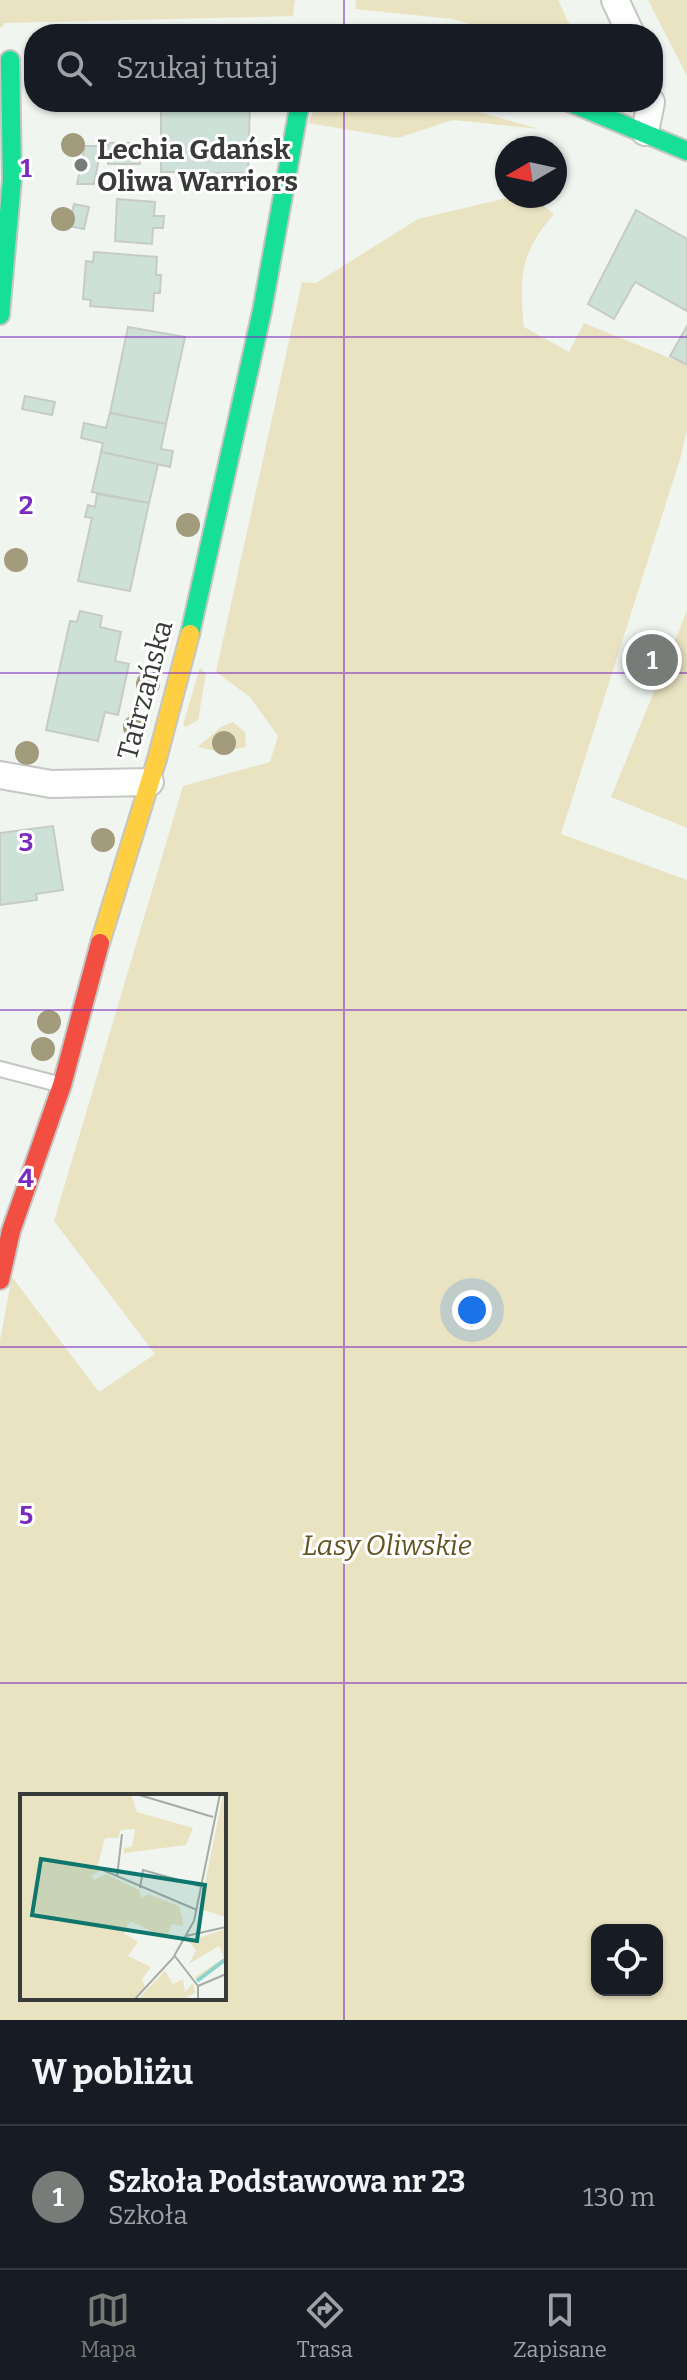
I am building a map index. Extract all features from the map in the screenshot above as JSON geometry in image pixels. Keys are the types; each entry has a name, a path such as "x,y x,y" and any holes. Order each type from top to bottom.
{"street":[{"path":"615,0 626,24"},
{"path":"0,315 12,179 5,60"},
{"name":"Tatrzańska","path":"0,1280 11,1231 62,1085 92,968 150,782 186,650 262,311 298,112"},
{"path":"594,112 687,151"},
{"path":"645,132 649,112"},
{"path":"0,775 51,784 150,782"}],"lane":[{"path":"0,1069 62,1085"}],"green space":[{"path":"0,0 295,0 293,16 4,23 0,27"},
{"path":"356,0 558,0 569,24 470,24 452,19 355,9"},
{"path":"648,0 687,0 687,76 663,24"},
{"path":"313,112 479,112 539,129 453,120 398,138 308,123"},
{"name":"Lasy Oliwskie","path":"495,201 495,208 546,208 554,214 534,241 524,266 524,327 569,352 584,323 687,365 687,430 681,456 561,834 687,880 687,2020 0,2020 0,1340 12,1277 99,1392 155,1354 54,1221 183,786 270,762 278,736 250,697 216,672 302,282 316,283 418,219"},
{"path":"687,611 687,828 611,797"},
{"path":"200,667 206,674 198,720 186,727 183,725"},
{"path":"233,722 245,732 246,747 220,752 198,747 221,727"}],"building":[{"path":"161,112 250,112 248,173 214,173 214,185 194,185 195,172 161,172"},
{"path":"108,143 140,143 140,164 108,164 108,158 99,158 94,184 77,184 85,146 108,146"},
{"path":"117,199 155,202 154,216 164,216 163,228 153,228 152,244 115,241"},
{"path":"74,204 89,207 84,229 69,226"},
{"path":"636,210 687,239 687,311 635,282 614,319 588,304"},
{"path":"94,252 157,257 156,275 161,275 160,293 154,293 153,311 90,306 91,300 83,299 86,261 93,262"},
{"path":"687,326 687,365 670,356"},
{"path":"128,327 185,337 166,424 110,413"},
{"path":"25,396 55,402 52,415 22,409"},
{"path":"110,413 166,424 161,449 173,451 170,467 101,452 103,443 81,438 84,423 106,428"},
{"path":"101,452 158,464 149,503 92,492"},
{"path":"97,494 149,503 130,591 78,581 92,518 85,517 88,505 95,507"},
{"path":"80,611 102,616 100,627 121,632 115,661 129,664 118,715 105,712 98,741 46,730 70,621 77,622"},
{"path":"53,826 63,890 36,894 37,900 0,905 0,833"}],"traffic: fast":[{"path":"0,315 12,179 10,60"},
{"path":"190,634 262,311 298,112"},
{"path":"593,112 687,151"}],"traffic: slow":[{"path":"100,943 157,759 190,634"}],"traffic: jam":[{"path":"0,1280 11,1231 62,1085 100,943"}],"place":[{"name":"Lechia Gdańsk Oliwa Warriors","path":"81,165"},
{"name":"Szkoła Podstawowa nr 23","path":"652,660"}]}
